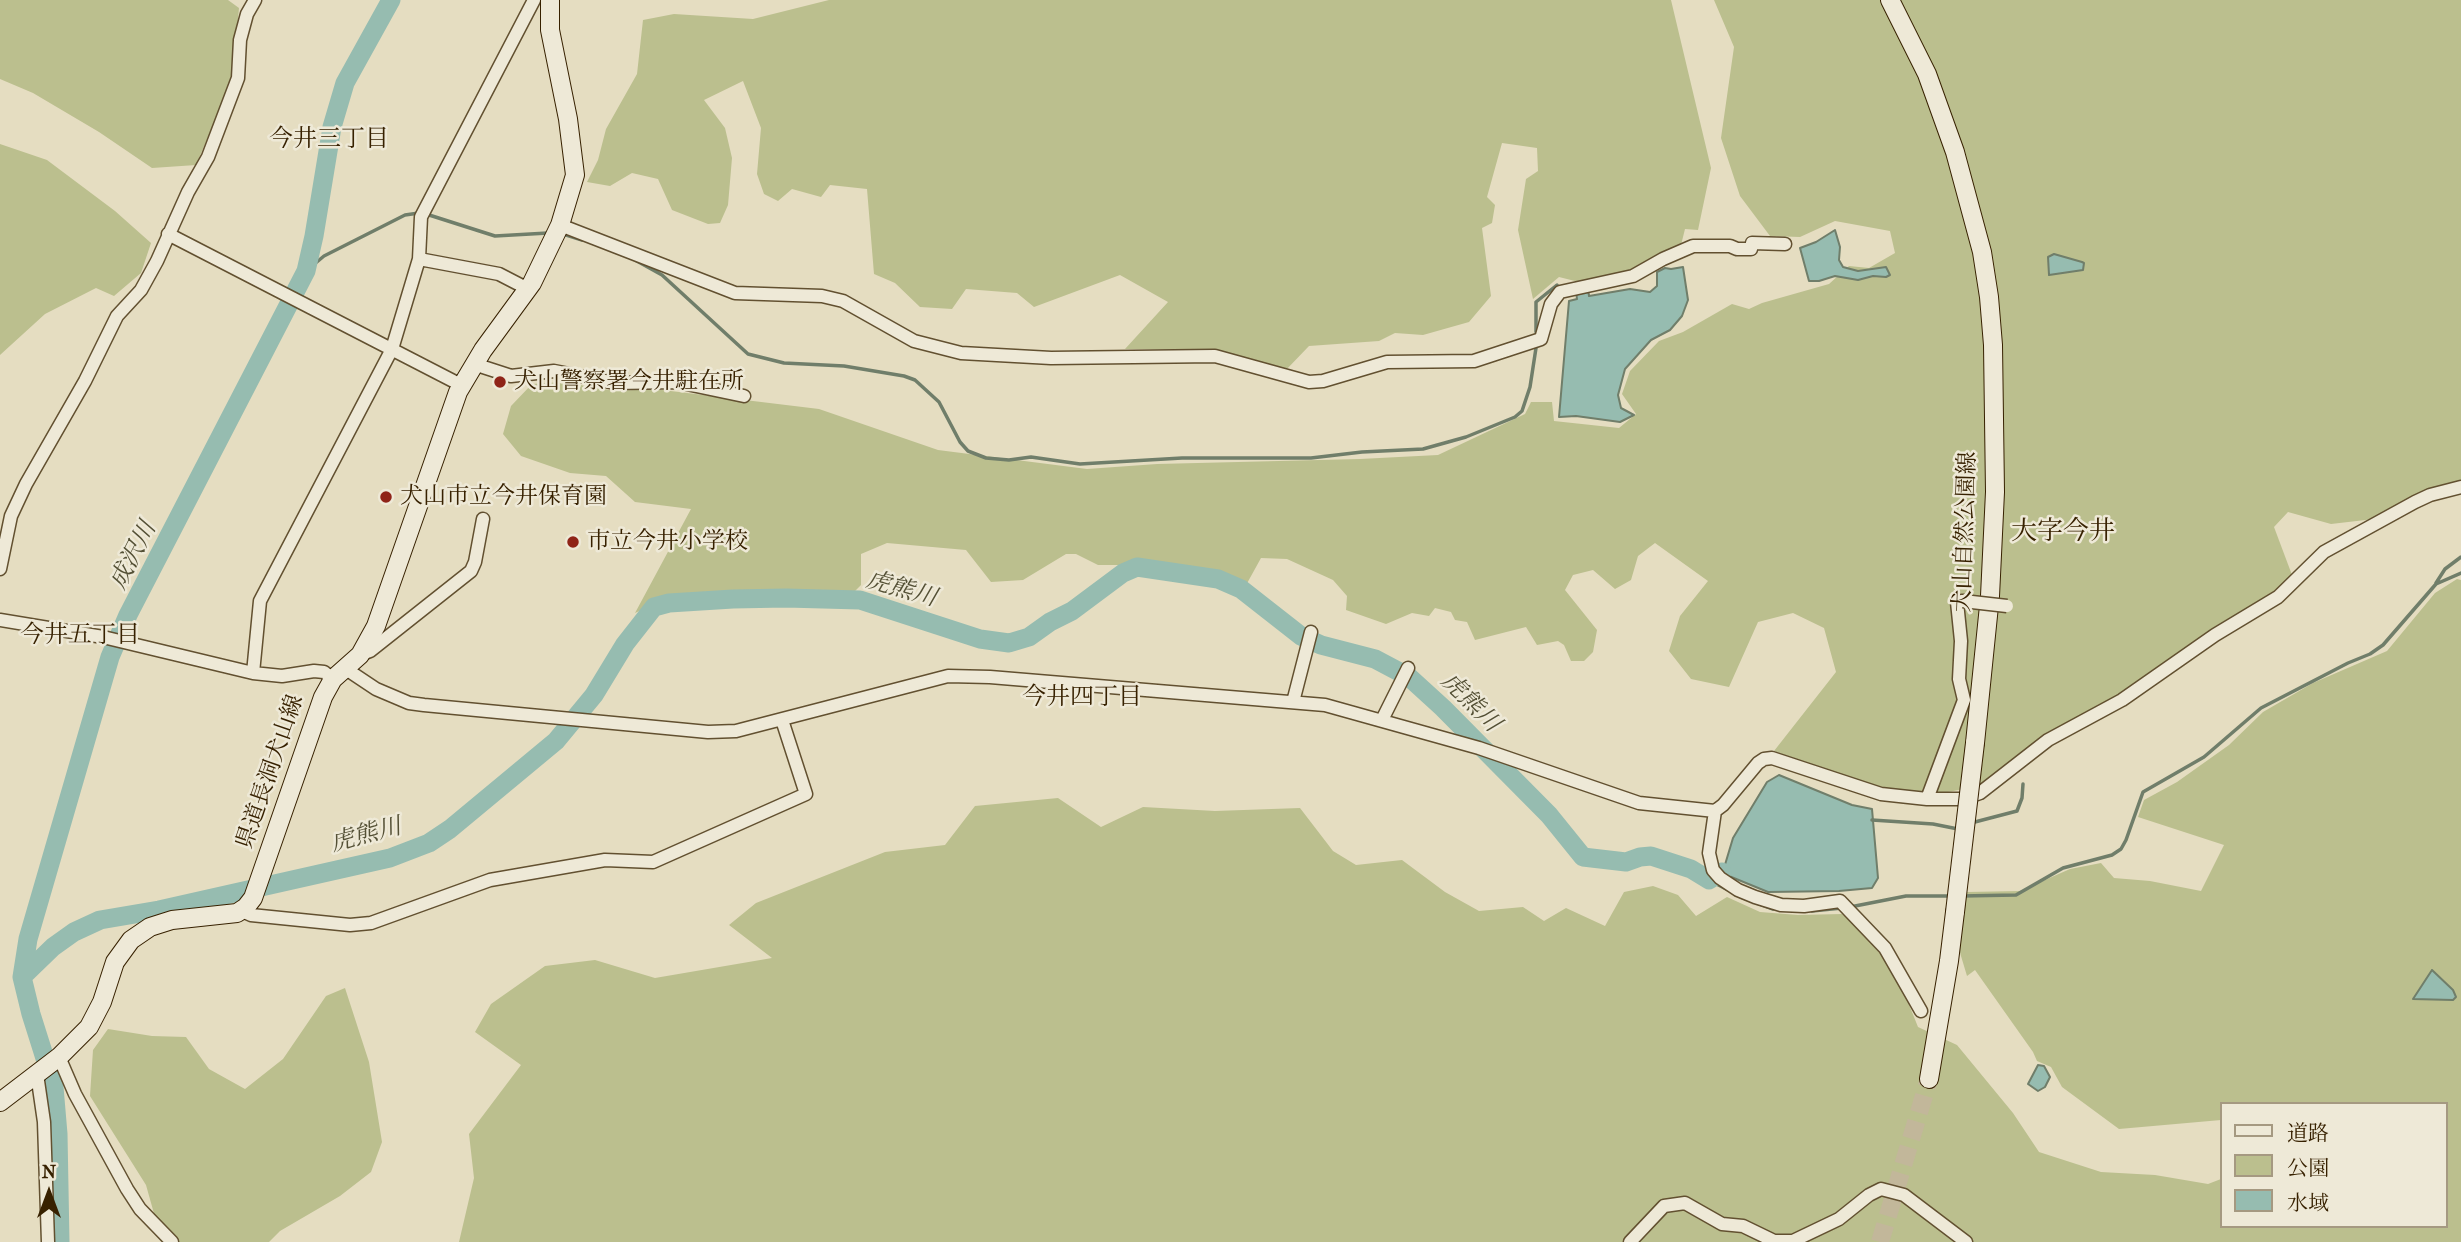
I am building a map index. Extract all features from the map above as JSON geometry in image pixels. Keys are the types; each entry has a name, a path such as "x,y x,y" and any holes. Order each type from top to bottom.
{"main road":[{"name":"県道長洞犬山線","path":"242,911 258,886 323,697 339,674 360,655 376,626 461,385 528,289 557,231 575,175 570,129 550,30 550,0"},
{"name":"犬山自然公園線","path":"1890,0 1927,74 1955,152 1982,252 1993,345 1995,492 1990,596 1949,961 1929,1079"},
{"path":"0,1102 59,1057 93,1020 115,962 131,940 150,927 160,924 242,911"}],"street":[{"path":"0,569 11,516 26,484 85,381 117,316 141,290 188,192 208,157 238,78 240,40 247,15 255,0"},
{"path":"253,673 260,601 392,349 419,259 424,211 534,0"},
{"path":"557,231 735,293 822,296 843,301 914,341 961,353 1051,358 1215,356 1310,382 1323,381 1387,362 1474,361 1541,339 1551,304 1560,292 1633,276 1693,246 1751,249 1752,243 1785,244"},
{"path":"168,234 461,385"},
{"path":"419,259 499,274 528,289"},
{"path":"474,364 511,376 554,371 615,383 677,382 744,396"},
{"path":"0,620 127,642 253,673 282,676 314,671 339,674 409,703 708,732 736,731 948,676 990,677 1325,705 1484,750 1639,803 1715,811 1759,763 1772,758 1881,794 1927,799 1964,799 1980,793 2048,740 2122,700 2216,635 2278,597 2324,552 2415,502 2461,487"},
{"path":"360,655 370,651 471,571 483,519"},
{"path":"1927,799 1964,700 1959,679 1961,641 1957,602 2007,606"},
{"path":"1293,702 1311,632"},
{"path":"1382,720 1408,668"},
{"path":"242,911 251,915 350,925 371,923 490,880 605,860 653,862 806,794 782,720"},
{"path":"1715,811 1709,853 1717,874 1755,897 1782,905 1804,906 1840,901 1885,948 1922,1011"},
{"path":"59,1057 75,1094 127,1189 140,1209 172,1242"},
{"path":"37,1074 44,1122 48,1242"},
{"path":"1630,1242 1664,1206 1685,1203 1723,1224 1743,1226 1774,1241 1793,1241 1839,1219 1881,1189 1904,1195 1966,1242"}],"green space":[{"path":"0,0 228,0 239,8 232,81 196,165 152,168 99,132 33,93 0,79"},
{"path":"829,0 1671,0 1711,168 1698,230 1685,229 1681,245 1633,272 1587,284 1559,277 1533,299 1518,230 1526,179 1538,171 1537,148 1502,143 1487,197 1495,205 1492,223 1482,228 1491,296 1469,322 1423,335 1395,333 1379,341 1309,346 1285,371 1215,350 1125,349 1168,302 1120,275 1034,307 1017,293 966,289 952,309 920,307 895,283 874,274 867,189 830,185 821,197 792,189 778,201 764,194 757,174 761,128 743,81 704,100 725,128 732,158 728,205 720,223 708,224 672,210 658,179 632,173 610,186 587,182 598,160 606,129 637,74 643,20 674,14 753,19"},
{"path":"1714,0 2461,0 2461,484 2374,519 2331,524 2288,512 2274,527 2292,575 2272,595 1984,785 1938,794 1882,790 1774,751 1836,672 1824,628 1793,613 1758,622 1729,687 1691,679 1669,651 1680,616 1708,581 1655,543 1638,556 1631,580 1615,589 1593,570 1573,575 1565,590 1597,630 1593,652 1584,661 1571,661 1564,645 1558,641 1537,645 1526,627 1475,640 1467,622 1455,620 1451,612 1435,608 1429,616 1412,613 1386,624 1346,610 1347,596 1333,580 1287,559 1261,558 1245,587 1223,577 1152,565 1098,565 1076,554 1066,554 1023,580 991,582 966,550 887,543 861,554 861,585 849,597 750,596 663,600 635,613 691,509 635,502 606,476 570,473 521,456 503,434 511,406 532,384 563,382 615,391 654,389 819,409 938,450 1087,469 1157,464 1438,455 1525,414 1531,402 1552,402 1554,421 1619,428 1636,414 1622,394 1630,371 1659,341 1683,332 1732,304 1749,309 1829,284 1849,266 1869,268 1895,253 1890,231 1835,221 1800,237 1770,236 1740,196 1721,138 1734,47"},
{"path":"0,144 47,160 115,211 151,243 141,273 114,296 96,288 45,314 0,355"},
{"path":"2457,579 2461,580 2461,1242 459,1242 474,1178 469,1134 521,1065 475,1032 491,1004 545,966 595,960 655,978 772,958 729,925 756,903 885,852 945,845 975,806 1058,798 1101,827 1143,807 1215,811 1300,808 1333,851 1356,865 1402,860 1445,892 1479,911 1523,907 1544,921 1566,908 1605,926 1624,892 1653,886 1678,895 1696,916 1727,897 1760,912 1842,914 1864,930 1896,972 1918,1027 1957,1045 2013,1113 2039,1152 2101,1172 2155,1175 2208,1184 2220,1179 2220,1228 2447,1228 2447,1102 2220,1102 2220,1120 2119,1129 2062,1087 2051,1067 2037,1061 1975,970 1967,976 1958,946 1967,892 2020,891 2070,869 2101,863 2114,878 2150,881 2201,891 2224,845 2138,817 2144,800 2177,782 2229,745 2263,712 2313,683 2387,651 2435,593"},
{"path":"345,988 369,1062 382,1142 371,1172 340,1196 280,1231 269,1242 162,1242 146,1185 90,1096 93,1050 108,1029 152,1036 186,1037 209,1069 245,1089 283,1059 326,996"}],"water":[{"path":"1835,230 1840,247 1839,260 1843,267 1858,271 1886,267 1890,275 1858,280 1835,276 1809,281 1800,248"},
{"path":"2054,254 2084,263 2083,270 2049,275 2048,257"},
{"path":"1683,267 1688,300 1682,316 1670,330 1651,340 1625,369 1618,395 1621,408 1634,415 1620,422 1576,416 1559,417 1569,301 1577,299 1576,291 1588,289 1589,296 1630,289 1650,292 1657,286 1657,272 1665,268"},
{"path":"1779,775 1852,805 1872,809 1878,878 1872,888 1768,892 1724,874 1720,869 1724,868 1733,838 1767,782"},
{"path":"2432,970 2453,990 2456,997 2453,1000 2413,999"},
{"path":"2038,1065 2044,1066 2050,1077 2045,1087 2038,1091 2028,1084"}],"waterway":[{"name":"成沢川","path":"60,1242 58,1134 54,1087 22,977 28,939 110,657 128,615 306,271 332,127 345,83 391,0"},
{"path":"306,271 324,256 405,215 419,213"},
{"path":"426,214 495,236 548,233"},
{"path":"563,234 582,240"},
{"path":"635,260 662,275 748,354 784,363 844,366 915,380 939,402 960,442 968,451 986,458 1009,460 1031,457 1080,464 1182,458 1311,458 1423,449 1466,437 1515,417 1522,411 1530,387 1536,348"},
{"path":"1536,332 1536,302 1557,285"},
{"path":"2436,583 2445,569 2461,557"},
{"name":"虎熊川","path":"22,977 53,947 74,932 100,920 159,910 390,858 429,843 450,829 556,741 594,695 625,644 654,607 669,603 733,599 860,600 980,639 1009,643 1029,637 1072,611 1123,573 1137,567 1218,579 1241,589 1301,636 1321,645 1375,659 1409,677 1549,815 1583,857 1626,862 1651,856 1691,869 1709,880 1722,872"},
{"path":"1961,896 2016,895 2063,868 2112,855 2121,849 2126,840 2143,792 2204,757 2261,708 2370,654 2383,645 2436,584 2461,573"},
{"path":"1971,823 2017,811 2023,784"},
{"path":"1872,820 1933,824 1958,829"},
{"path":"1709,880 1728,890"},
{"path":"1850,907 1906,896 1950,896"},
{"path":"1741,897 1773,909"},
{"path":"1812,911 1842,908"}],"tunnel":[{"path":"1880,1242 1929,1079"}],"place":[{"name":"犬山警察署今井駐在所","path":"500,382"},
{"name":"犬山市立今井保育園","path":"386,497"},
{"name":"市立今井小学校","path":"573,542"}],"district":[{"name":"今井三丁目","path":"329,140"},
{"name":"大字今井","path":"2063,533"},
{"name":"今井五丁目","path":"80,636"},
{"name":"今井四丁目","path":"1082,698"}]}
